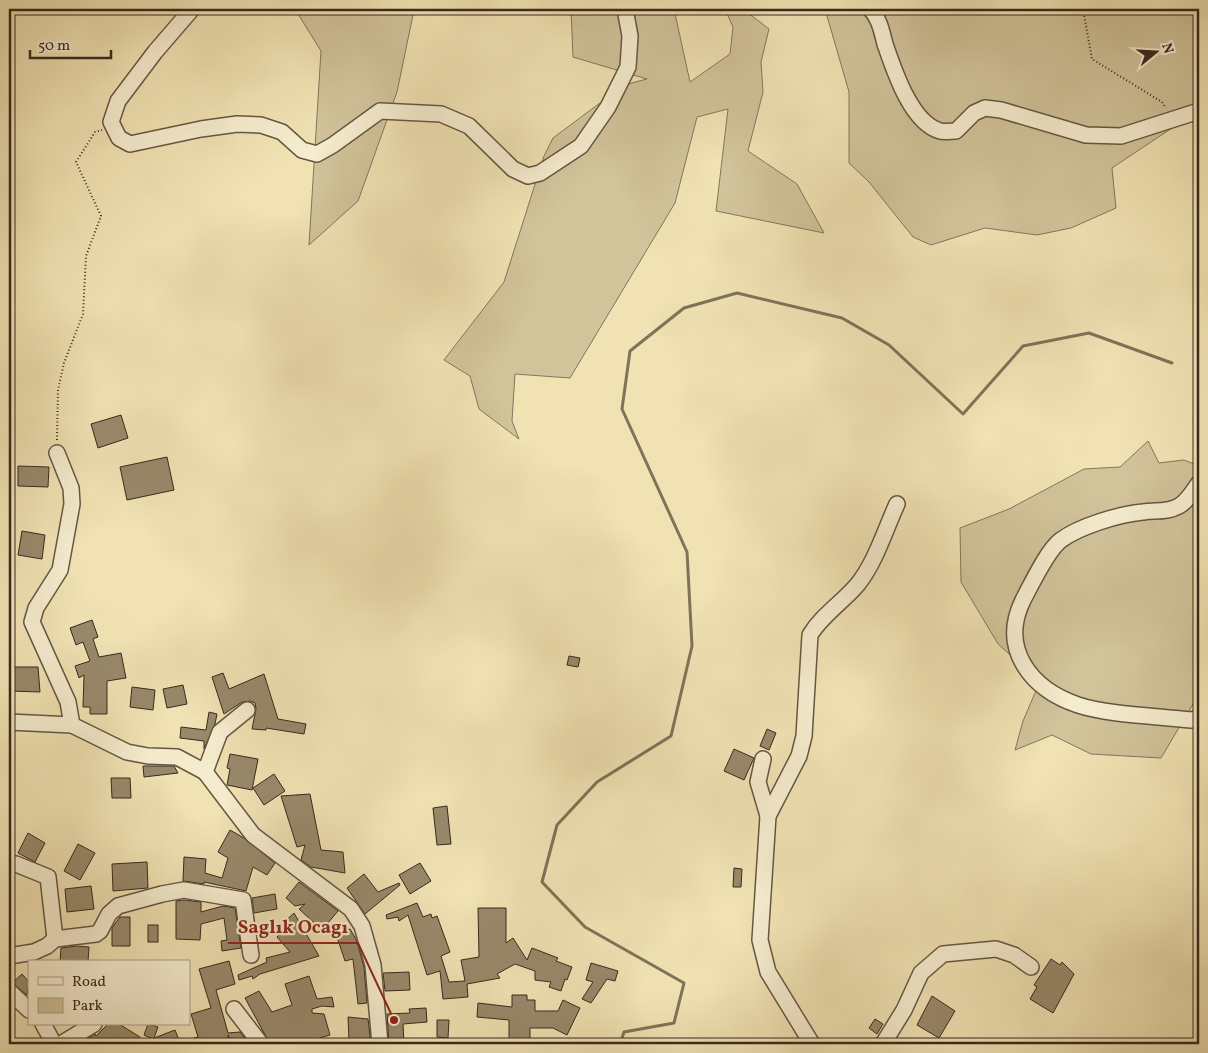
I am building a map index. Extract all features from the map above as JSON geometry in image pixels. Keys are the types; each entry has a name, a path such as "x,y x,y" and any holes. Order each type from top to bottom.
{"street":[{"path":"192,9 155,52 118,101 111,122 112,126 119,138 130,144 201,129 237,124 261,125 282,132 302,150 317,154 333,145 380,111 441,114 470,126 512,169 528,176 540,173 581,146 608,107 628,67 630,36 625,9"},
{"path":"870,9 877,17 890,58 910,104 921,119 940,131 956,131 974,113 985,108 1001,110 1086,135 1121,136 1199,111"},
{"path":"57,452 71,488 72,504 60,570 36,608 32,622 68,702 72,725"},
{"path":"1199,483 1179,506 1160,512 1141,512 1092,524 1060,540 1037,574 1019,610 1016,640 1018,656 1027,670 1047,689 1073,703 1098,709 1191,720 1199,718"},
{"path":"768,816 798,756 804,736 810,635 817,624 859,582 867,570 897,504"},
{"path":"205,772 220,732 247,710"},
{"path":"9,722 72,725 127,752 148,756 177,757 205,772 252,835 351,909 362,926 373,965 380,1044"},
{"path":"763,759 758,782 768,816 760,940 768,972 812,1044"},
{"path":"16,864 48,877 55,939"},
{"path":"9,956 34,952 55,939 96,934 100,931 109,914 118,906 184,890 243,900 251,954"},
{"path":"883,1044 904,1010 921,973 943,954 996,949 1014,955 1031,967"},
{"path":"9,991 28,1009"},
{"path":"234,1009 261,1044"},
{"path":"44,1026 54,1044"},
{"path":"61,1044 91,1026"}],"path":[{"path":"1083,9 1092,59 1162,102 1173,119"},
{"path":"57,452 58,390 64,363 83,314 86,256 101,216 76,162 95,132 112,126"}],"green space":[{"path":"295,9 420,9 414,10 397,92 358,201 309,245 321,51"},
{"path":"571,9 674,9 690,82 730,54 733,27 725,9 743,9 769,29 761,62 763,92 748,151 797,184 824,233 716,211 728,109 697,117 675,203 570,378 515,374 512,421 519,439 479,409 470,376 444,360 504,282 544,156 553,138 624,85 647,79 573,57"},
{"path":"825,9 1199,9 1199,110 1112,168 1116,208 1071,228 1037,235 985,228 931,245 913,237 869,182 849,163 849,92"},
{"path":"1148,441 1159,463 1184,460 1199,466 1199,694 1161,758 1091,754 1052,735 1015,750 1023,721 1038,686 1019,663 998,644 961,582 960,528 1009,509 1084,469 1120,467"}],"building":[{"path":"121,415 128,438 98,448 91,424"},
{"path":"167,457 174,490 127,500 120,467"},
{"path":"18,466 49,467 48,487 18,486"},
{"path":"22,531 45,535 42,559 18,555"},
{"path":"92,620 98,637 93,639 99,657 121,653 126,678 107,681 107,714 90,714 90,707 83,707 84,675 79,678 75,666 90,661 83,642 76,645 70,628"},
{"path":"569,656 580,658 578,667 567,665"},
{"path":"9,667 38,667 40,692 9,691"},
{"path":"223,673 229,689 264,674 278,719 306,724 304,734 266,728 266,730 252,729 256,709 255,703 250,701 242,702 224,714 212,677"},
{"path":"183,685 187,704 167,708 163,689"},
{"path":"132,687 155,690 153,710 130,707"},
{"path":"209,712 217,714 215,724 204,749 204,741 180,738 181,727 206,730"},
{"path":"767,729 776,733 769,750 760,746"},
{"path":"734,749 754,758 744,780 724,771"},
{"path":"230,754 258,759 252,790 227,785 230,769 227,768"},
{"path":"143,766 174,766 178,773 144,777"},
{"path":"274,774 285,791 264,805 253,788"},
{"path":"111,778 130,778 131,798 112,798"},
{"path":"310,794 321,850 343,852 345,873 311,867 301,860 305,845 297,847 281,796"},
{"path":"447,806 451,844 437,845 433,808"},
{"path":"230,830 244,838 275,863 267,875 253,867 246,891 204,882 204,884 183,881 184,857 206,859 205,873 222,878 228,858 218,852"},
{"path":"28,833 45,843 35,862 18,853"},
{"path":"78,844 95,853 80,880 64,871"},
{"path":"147,862 148,888 113,891 112,864"},
{"path":"420,863 431,881 410,894 399,875"},
{"path":"734,868 742,869 741,887 733,887"},
{"path":"364,874 378,892 399,883 400,885 365,914 347,888"},
{"path":"299,882 338,911 322,930 299,909 305,904 295,906 286,898"},
{"path":"91,886 94,909 67,912 65,889"},
{"path":"275,894 277,909 254,913 252,898"},
{"path":"176,901 201,902 201,912 223,906 235,908 241,948 222,951 221,941 227,940 224,918 201,924 200,940 176,939"},
{"path":"417,903 423,917 431,914 432,918 437,916 450,952 441,956 449,982 465,981 461,960 479,957 478,908 506,908 506,943 513,938 527,960 532,948 558,958 556,961 572,967 561,991 549,987 551,982 535,980 535,971 515,964 497,974 500,978 467,984 468,997 443,999 440,971 427,975 408,915 399,921 398,917 387,919 386,915"},
{"path":"294,913 319,956 260,974 253,979 252,976 239,980 238,975 267,962 266,958 290,952 277,937 282,932 278,928"},
{"path":"120,917 130,917 130,946 112,946 112,928"},
{"path":"148,925 158,925 158,942 148,942"},
{"path":"350,929 356,939 364,967 367,1003 358,1004 353,959 345,961 336,934"},
{"path":"89,947 88,960 60,960 61,948"},
{"path":"1051,959 1060,965 1062,962 1074,974 1053,1013 1030,999 1037,987 1034,985"},
{"path":"229,961 235,984 216,990 228,1033 240,1032 249,1044 232,1044 228,1035 229,1040 214,1044 180,1044 179,1042 198,1037 191,1014 211,1008 199,969"},
{"path":"591,963 618,971 615,981 607,979 591,1003 582,999 593,982 586,980"},
{"path":"409,972 410,990 385,991 383,973"},
{"path":"22,974 28,981 27,995 12,983"},
{"path":"309,976 317,999 332,997 334,1007 322,1006 312,1009 312,1013 324,1014 330,1035 320,1038 322,1044 270,1044 245,998 259,991 272,1012 292,1005 285,984"},
{"path":"512,995 527,995 527,1000 535,1000 535,1011 558,1011 563,1000 580,1008 567,1035 553,1028 530,1028 530,1044 509,1044 509,1020 477,1017 478,1003 512,1007"},
{"path":"932,996 955,1011 939,1038 917,1025"},
{"path":"426,1008 427,1022 403,1024 404,1044 389,1044 387,1014 410,1013 409,1009"},
{"path":"348,1017 368,1019 371,1044 353,1044 349,1041"},
{"path":"875,1019 883,1024 877,1034 869,1028"},
{"path":"437,1020 449,1020 448,1038 437,1037"},
{"path":"106,1026 122,1026 140,1037 134,1044 79,1044 95,1034 96,1036"},
{"path":"147,1026 155,1026 158,1027 154,1038 175,1030 179,1040 164,1044 144,1035"}],"waterway":[{"path":"620,1044 624,1032 674,1023 684,983 585,927 542,882 557,825 597,782 671,736 692,646 687,552 622,409 630,351 684,308 737,293 842,318 889,345 963,414 1023,346 1089,333 1172,363"}],"place":[{"name":"Saglık Ocagı","path":"394,1020"}]}
